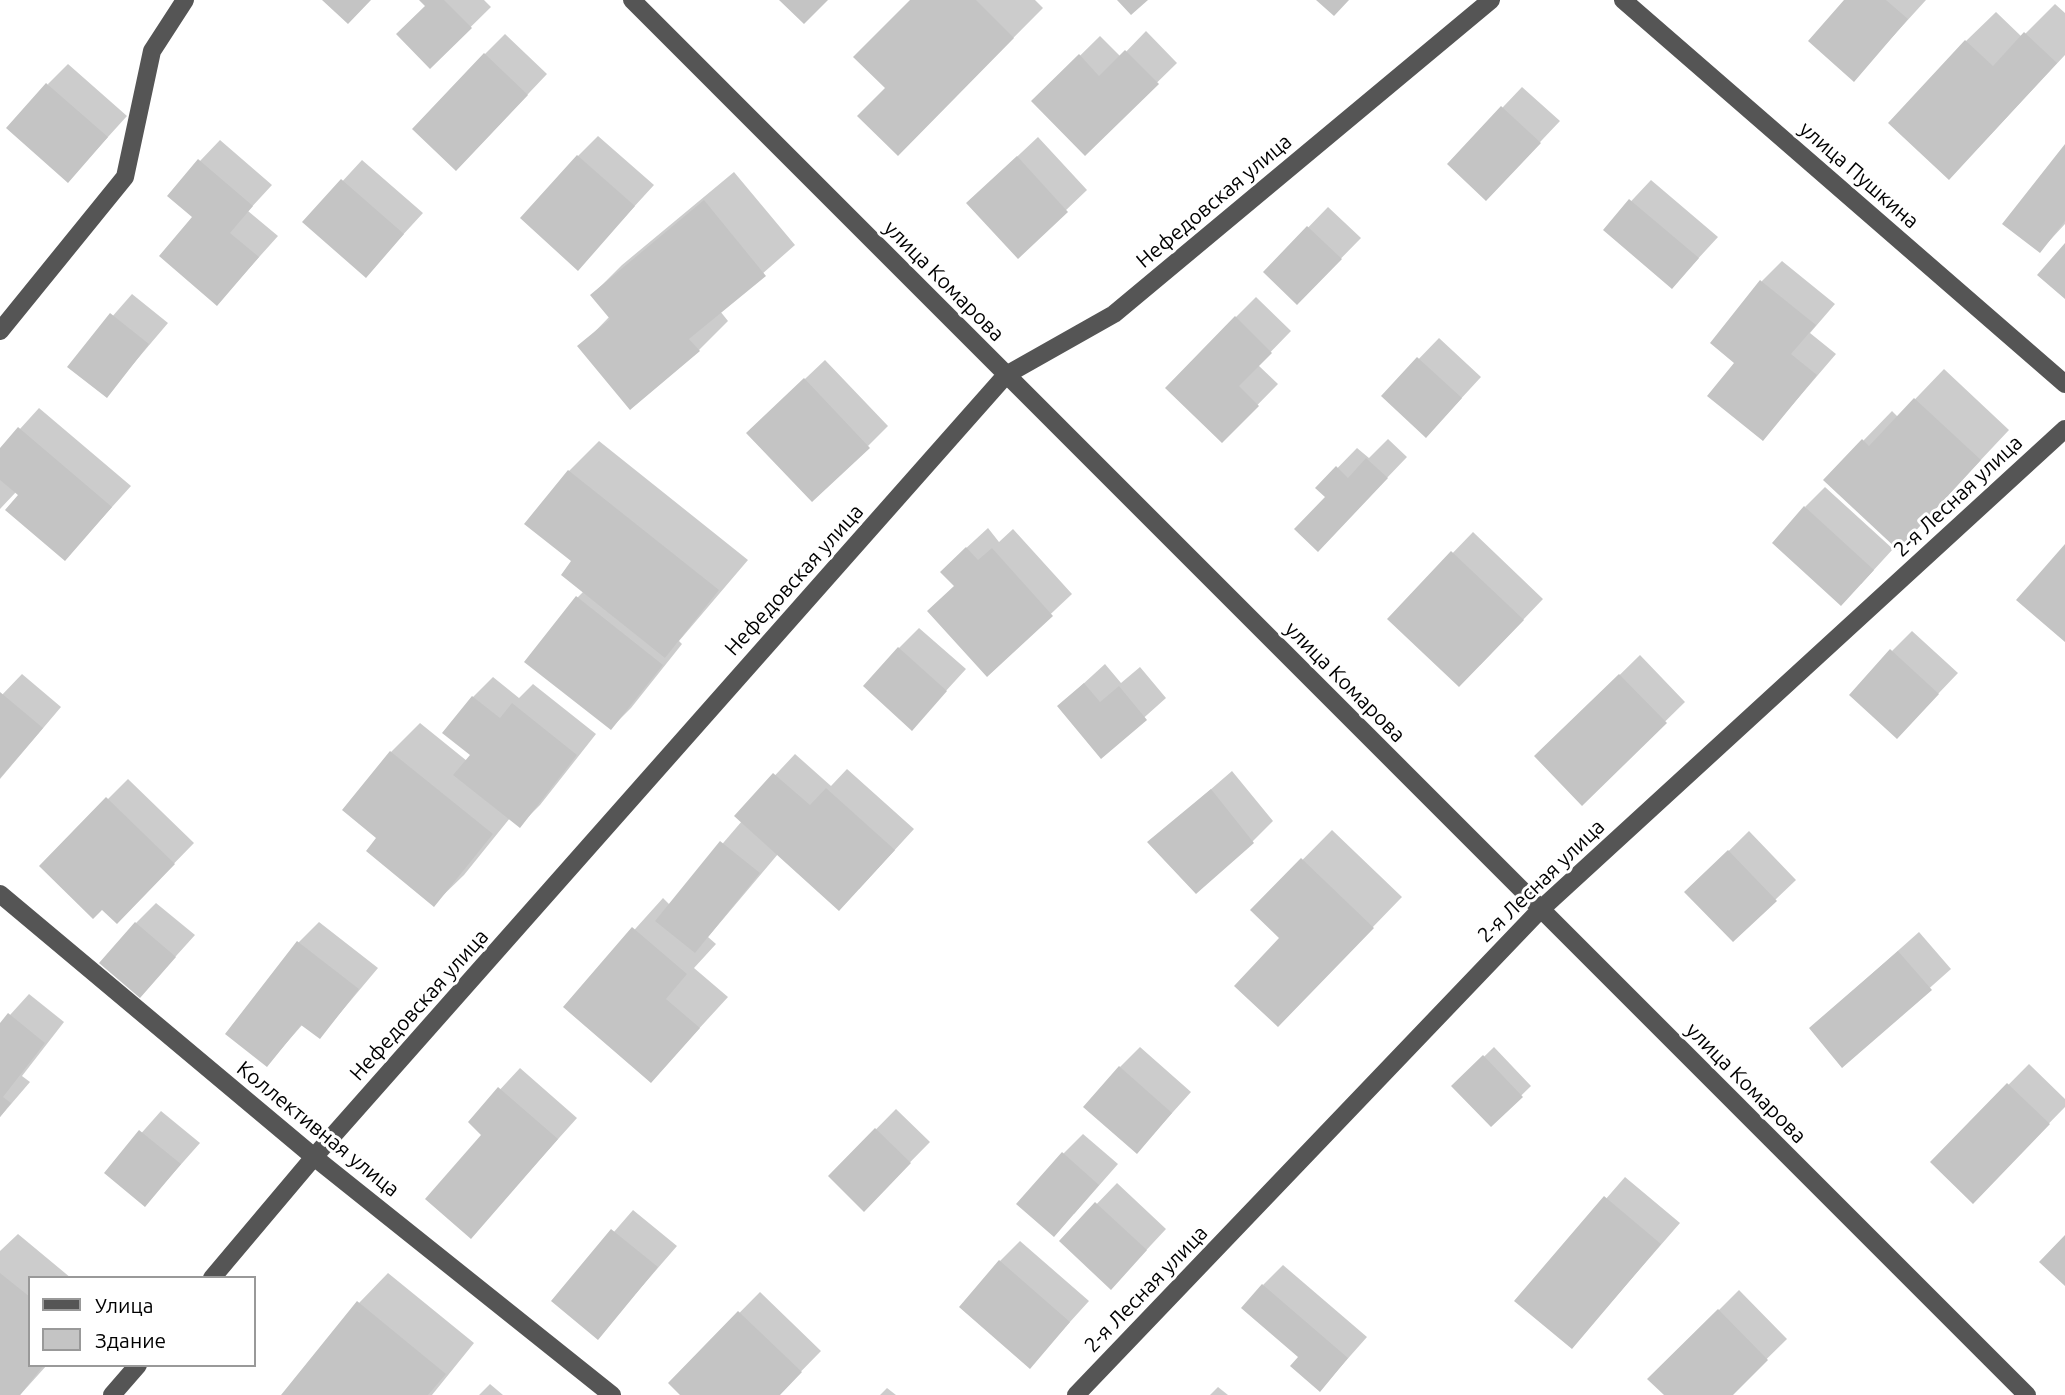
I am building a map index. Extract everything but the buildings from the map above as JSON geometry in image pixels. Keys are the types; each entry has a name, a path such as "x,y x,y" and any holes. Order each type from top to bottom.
{"street":[{"path":"0,331 125,177 152,51 185,0"},
{"name":"улица Комарова","path":"632,0 2026,1395"},
{"name":"Нефедовская улица","path":"214,1276 314,1157 1006,375 1114,314 1491,0"},
{"name":"улица Пушкина","path":"1623,0 2065,384"},
{"name":"2-я Лесная улица","path":"1076,1395 1540,910 2065,429"},
{"name":"Коллективная улица","path":"0,894 314,1157 612,1395"},
{"path":"112,1395 136,1367"}]}
